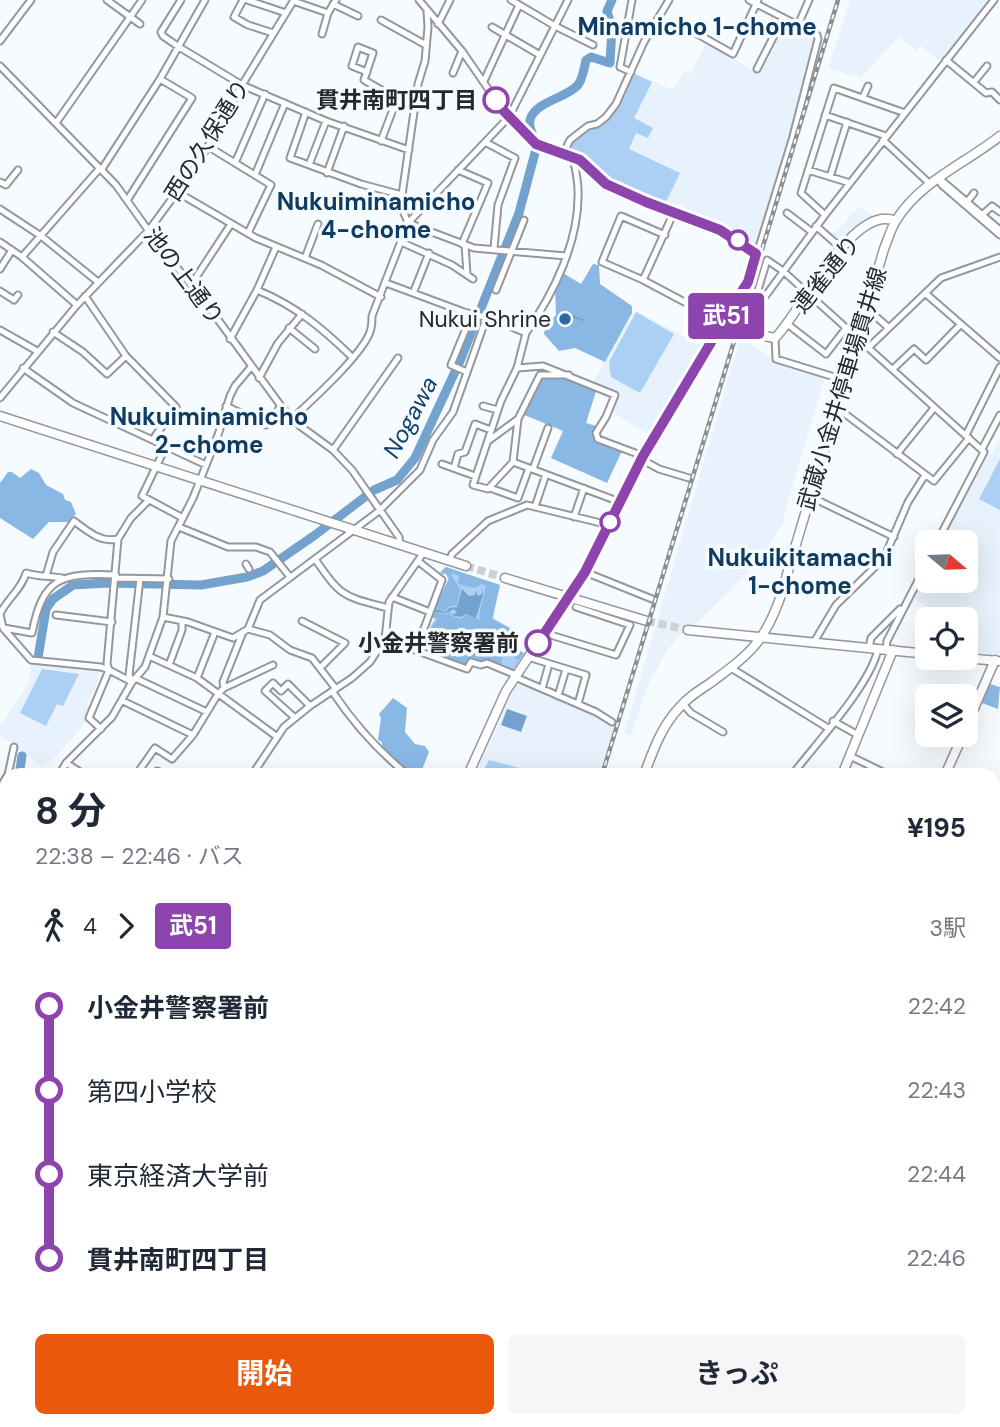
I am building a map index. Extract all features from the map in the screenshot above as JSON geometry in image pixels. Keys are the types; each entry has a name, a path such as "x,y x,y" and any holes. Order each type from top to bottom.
{"main road":[{"path":"895,222 908,205 934,181 1000,136"},
{"name":"連雀通り","path":"775,338 841,248 877,220 886,218 895,222"},
{"name":"武蔵小金井停車場貫井線","path":"763,637 775,613 866,308 895,222"},
{"path":"471,768 506,691 585,572 642,458 722,325 745,333 775,338"},
{"path":"0,416 466,566"},
{"path":"505,578 647,621"},
{"path":"688,630 915,653"},
{"path":"647,768 662,730 683,703 731,668 763,637"},
{"path":"845,768 858,735 881,649"},
{"path":"978,659 998,661 978,702"},
{"path":"948,768 958,747"}],"street":[{"path":"0,41 31,0"},
{"path":"107,0 140,24"},
{"path":"56,123 142,0"},
{"path":"181,0 161,32 179,47 242,85 326,121 409,150"},
{"path":"22,257 101,169 160,79 205,0"},
{"path":"273,33 234,17 245,0 286,13"},
{"path":"293,0 328,13"},
{"name":"西の久保通り","path":"0,398 53,332 149,230 177,192 208,147 293,0"},
{"path":"419,0 462,51 509,117 533,142 542,148 584,162 606,184 727,233 756,254"},
{"path":"438,24 450,0"},
{"path":"512,0 593,45"},
{"path":"293,418 367,340 372,329 372,316 408,223 509,117 568,0"},
{"path":"631,72 620,67 632,0"},
{"path":"563,154 570,140 588,126 597,124 606,117 616,104 644,42 669,0"},
{"path":"665,235 621,216 602,262 643,280 722,325 748,282 792,140 818,38 758,2 749,0"},
{"path":"798,25 809,0"},
{"path":"745,333 750,317 814,229 995,0"},
{"path":"322,34 328,13 335,2 358,16"},
{"path":"694,32 733,54 758,2"},
{"path":"484,81 519,5"},
{"path":"427,9 425,61 418,84 402,195 402,208 408,223 464,245 566,256"},
{"path":"757,69 783,18"},
{"path":"383,23 426,45"},
{"path":"492,27 540,55"},
{"path":"367,72 352,66 358,47 373,53 367,72 364,80 397,99 416,105"},
{"path":"453,73 462,51"},
{"path":"946,60 986,93 992,92 1000,100"},
{"name":"池の上通り","path":"0,66 128,199 281,406 300,426 333,450 365,488 379,511"},
{"path":"974,82 988,66"},
{"path":"128,199 192,98 160,79"},
{"path":"863,97 868,86"},
{"path":"825,215 801,193 834,88 905,113"},
{"path":"235,163 265,94"},
{"path":"381,141 397,99"},
{"path":"255,175 285,103"},
{"path":"306,113 290,158 327,173 402,195"},
{"path":"825,115 885,138 934,181 966,203 1000,235"},
{"path":"309,166 326,121"},
{"path":"830,177 847,122"},
{"path":"327,173 344,126"},
{"path":"485,142 515,158 498,205 497,248"},
{"path":"208,147 271,185 248,233"},
{"path":"548,428 518,498 473,485 498,411 517,368 526,333 546,304 566,256 579,194 573,157"},
{"path":"0,182 6,185 18,170"},
{"path":"458,170 488,183 464,245 467,274"},
{"path":"808,170 850,183"},
{"path":"177,192 232,225 381,297"},
{"path":"966,203 974,193"},
{"path":"981,216 992,206 1000,212"},
{"path":"0,209 41,236 98,282"},
{"path":"643,280 674,212"},
{"path":"788,213 841,248"},
{"path":"981,216 1000,230"},
{"path":"496,290 524,220"},
{"path":"305,258 318,224"},
{"path":"191,285 232,225"},
{"path":"0,242 22,257 77,305"},
{"path":"401,242 429,253 472,279"},
{"path":"230,338 257,290 276,247"},
{"path":"0,269 12,250"},
{"path":"414,291 429,253"},
{"path":"868,348 941,278 1000,257"},
{"path":"762,302 756,297 767,260 783,271 982,449"},
{"path":"386,283 472,314 486,316 526,333"},
{"path":"0,290 14,300 18,295"},
{"path":"257,290 291,305 352,357"},
{"path":"925,293 1000,358"},
{"path":"85,296 126,356 176,407 153,439"},
{"path":"866,308 889,328"},
{"path":"260,378 278,344 302,314"},
{"path":"467,372 451,365 472,314"},
{"path":"224,688 223,682 260,600 379,511 420,470 433,440 453,412 486,316"},
{"path":"786,323 826,354 846,328"},
{"path":"893,369 914,349 926,360 961,324"},
{"path":"289,328 315,349"},
{"path":"0,330 37,351"},
{"path":"53,332 83,352 107,374 126,356"},
{"path":"775,338 776,359 844,380"},
{"path":"333,450 398,358"},
{"path":"517,368 543,366 615,395 596,433 598,439 642,458 659,469 689,478"},
{"path":"63,768 112,717 149,656 163,617 171,541 206,465 235,386 251,367"},
{"path":"836,407 934,481 967,437 1000,367"},
{"path":"23,368 73,403 206,465"},
{"path":"490,488 513,461 518,419 540,375 569,375"},
{"path":"226,407 266,425 281,406"},
{"path":"483,406 498,411"},
{"path":"897,454 934,408"},
{"path":"943,530 983,455 982,449 1000,415"},
{"path":"488,441 518,419"},
{"path":"454,468 458,454 465,452 475,424 491,430"},
{"path":"166,446 142,496 183,519"},
{"path":"513,461 620,502"},
{"path":"442,464 475,476"},
{"path":"535,507 546,474"},
{"path":"814,642 836,605 884,558 908,502 925,475"},
{"path":"574,517 584,488"},
{"path":"809,496 894,537"},
{"path":"101,729 89,719 109,670 107,664 118,539 131,518 148,500"},
{"path":"449,561 452,554 488,521 527,505 609,525"},
{"path":"379,511 400,544"},
{"path":"46,576 52,552 74,521 93,535 111,541 118,539"},
{"path":"179,527 228,547 256,547 270,551 290,577"},
{"path":"256,768 276,736 295,717 370,662 385,639 388,630 388,608 392,597 424,552"},
{"path":"315,559 340,592 349,598 388,608"},
{"path":"416,650 442,580 419,562"},
{"path":"585,572 652,599"},
{"path":"169,580 140,580 80,573 62,578 41,578 26,573 24,580 3,606 0,614 3,628 31,660 101,667 207,712"},
{"path":"3,628 32,633 39,603 49,589 62,578"},
{"path":"134,680 130,675 140,580"},
{"path":"797,768 862,683 915,585"},
{"path":"392,597 430,612"},
{"path":"881,649 871,638 905,604"},
{"path":"544,633 616,655 630,625 576,607"},
{"path":"56,615 112,622"},
{"path":"163,617 233,638 245,631 270,635 290,650 312,658 346,713 400,768"},
{"path":"169,665 182,621"},
{"path":"302,621 345,643 320,668"},
{"path":"197,678 215,632"},
{"path":"385,639 467,669 471,662 481,666 487,663 612,722"},
{"path":"149,656 197,678 276,736"},
{"path":"528,657 586,675 578,704"},
{"path":"542,689 549,664"},
{"path":"141,768 155,748 172,759 193,735 224,688 273,665"},
{"path":"731,668 828,728"},
{"path":"558,696 566,669"},
{"path":"295,717 265,691 272,683 281,691 288,684 310,706"},
{"path":"123,701 193,735"},
{"path":"683,703 691,713 723,732"},
{"path":"833,722 858,735"},
{"path":"9,768 14,747"},
{"path":"850,756 875,768"},
{"path":"66,763 74,768"}],"shaded area":[{"path":"850,0 991,0 941,62 920,45 917,52 899,37 860,78 828,68"},
{"path":"785,20 816,38 790,140 755,248 752,248 719,226 647,200 606,117 631,72 673,90 684,71 690,74 707,42 757,73"},
{"path":"631,72 652,82 634,118 653,128 648,138 636,133 629,149 680,173 663,208 606,183 584,162 564,153 572,140 609,113"},
{"path":"861,206 873,217 838,240 831,234"},
{"path":"593,264 599,265 600,284 632,306 632,313 605,362 575,348 559,351 544,334 545,326 556,315 555,288 563,273 581,284"},
{"path":"635,310 704,347 651,436 612,412 620,395 593,382"},
{"path":"636,312 674,334 640,393 611,377 609,362"},
{"path":"740,339 775,362 825,377 783,518 786,519 758,563 695,625 690,623 668,649 649,683 631,736 624,733"},
{"path":"541,377 570,377 598,385 586,423 596,426 596,439 622,451 607,483 551,458 563,431 522,414"},
{"path":"1000,438 1000,655 978,652 978,607 928,607 912,597 915,591 978,593 978,530 947,530 987,453 991,455"},
{"path":"1000,459 1000,510 979,499"},
{"path":"31,469 39,473 46,485 63,494 65,500 71,502 76,514 69,522 49,522 33,539 0,518 0,483 8,472 20,478"},
{"path":"445,567 500,585 493,618 521,634 518,650 524,653 511,672 471,662 467,669 436,657 441,644 424,637 435,619 430,617 449,579 440,572"},
{"path":"446,567 500,585 492,619 520,634 518,650 524,653 511,672 518,659 511,657 510,641 476,638 468,642 455,635 449,649 469,657 480,642 507,645 501,666 469,660 464,666 440,657 442,643 426,636 437,619 432,616 434,612 447,614 451,610 450,615 460,619 466,615 480,620 486,586 482,584 475,588 458,584 459,576 453,573 451,575 460,589 457,605 448,607 446,611 435,608 449,578 446,573 441,573"},
{"path":"483,587 483,595 476,618 479,620 466,614 461,617 451,615 457,613 454,609 446,613 435,612 436,609 446,612 449,608 457,607 462,589 469,596 475,595 476,591 478,596 482,594"},
{"path":"31,660 101,667 95,689 86,704 94,709 89,718 57,756 42,767 0,735 0,724 29,681"},
{"path":"42,669 79,674 63,706 57,704 46,726 20,713"},
{"path":"990,684 1000,687 998,709 982,703"},
{"path":"516,685 592,713 615,725 601,768 478,768"},
{"path":"393,698 407,708 405,732 415,744 425,746 429,752 423,768 395,768 398,764 382,750 382,742 378,740 381,718 379,714"},
{"path":"507,709 527,716 521,732 501,725"},
{"path":"489,760 519,768 485,768"}],"waterway":[{"name":"Nogawa","path":"38,658 46,609 53,599 73,585 201,585 247,577 263,571 374,490 397,480 415,458 460,361 519,213 536,149 530,125 531,117 540,107 577,86 586,60 591,57 610,63 612,28 607,11 612,0"},
{"path":"568,315 583,320"},
{"name":"Nogawa","path":"20,768 22,756"}],"tunnel":[{"path":"466,566 505,578"},
{"path":"647,621 688,630"}],"railway":[{"path":"604,768 838,0"}],"bus line":[{"name":"武51","path":"496,100 532,141 542,148 580,160 606,184 727,233 756,254 748,282 722,322 722,329 716,334 643,456 585,572 538,643"}],"place":[{"name":"貫井南町四丁目","path":"496,100"},
{"name":"Nukui Shrine","path":"565,319"},
{"name":"小金井警察署前","path":"538,643"}],"district":[{"name":"Minamicho 1-chome","path":"697,26"},
{"name":"Nukuiminamicho 4-chome","path":"376,215"},
{"name":"Nukuiminamicho 2-chome","path":"209,430"},
{"name":"Nukuikitamachi 1-chome","path":"800,571"}]}
